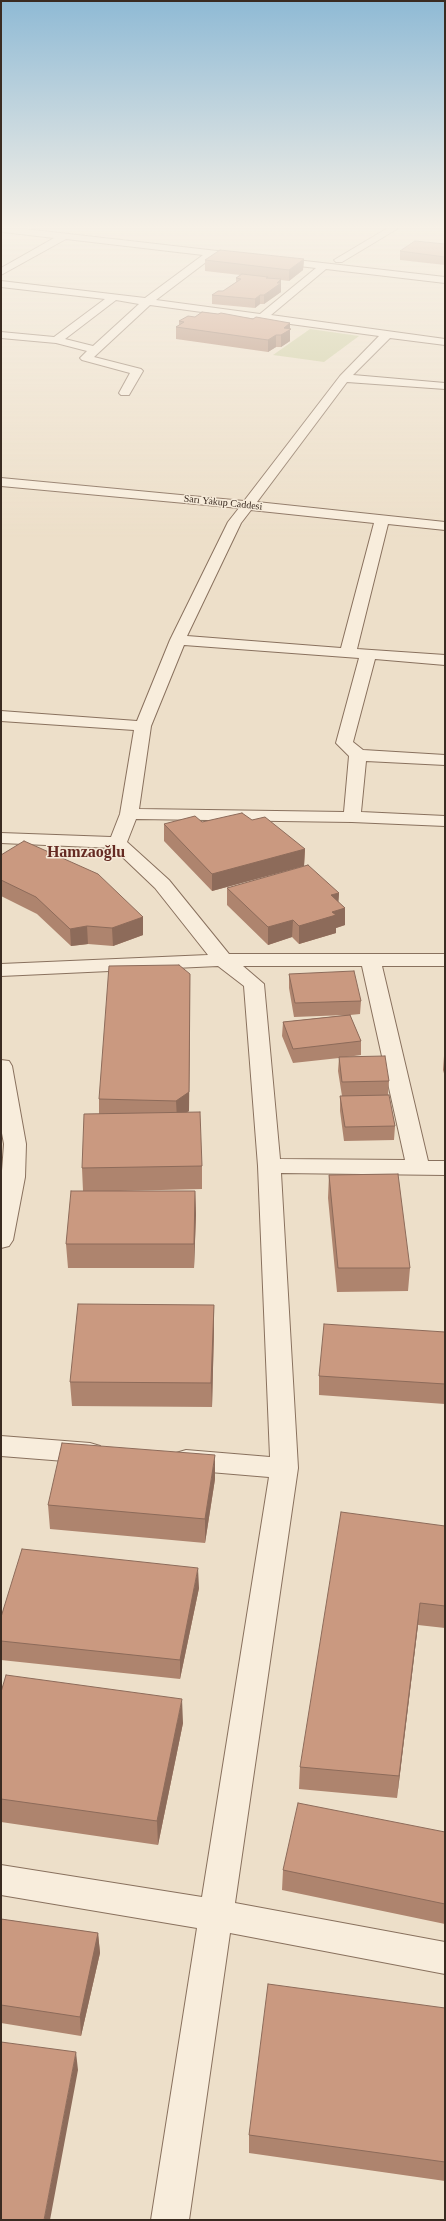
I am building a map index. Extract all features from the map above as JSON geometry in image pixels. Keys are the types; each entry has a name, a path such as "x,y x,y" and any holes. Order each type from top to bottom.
{"street":[{"path":"56,340 66,333"},
{"path":"114,333 86,358 137,371 125,394"},
{"path":"118,843 129,814 143,726 178,640 235,522 344,378 389,333 445,342"},
{"path":"1,335 56,340 95,350"},
{"path":"344,378 442,386 445,373"},
{"name":"Sarı Yakup Caddesi","path":"1,482 248,505 445,526"},
{"path":"348,652 382,519"},
{"path":"178,640 445,660"},
{"path":"368,655 344,743 358,755 445,760"},
{"path":"1,716 143,726"},
{"path":"352,817 358,755"},
{"path":"129,814 352,817 445,821"},
{"path":"1,838 118,843 162,884 223,960 254,984 269,1166 284,1468 170,2220"},
{"path":"1,970 223,960 445,960"},
{"path":"371,961 418,1167"},
{"path":"1,1066 15,1144 14,1176 5,1206 1,1240"},
{"path":"269,1166 445,1168"},
{"path":"1,1446 111,1454"},
{"path":"158,1458 284,1468"},
{"path":"1,1880 216,1915 445,1958"}],"green space":[{"path":"305,333 336,333 359,336 324,362 273,355"}],"building":[{"path":"216,333 285,333 281,335 276,335 268,340"},
{"path":"242,813 252,820 265,817 305,849 212,874 164,824 195,816 202,822"},
{"path":"24,841 98,874 143,917 112,928 87,926 70,929 36,897 1,880 1,855"},
{"path":"308,865 339,893 331,895 345,908 332,912 336,915 299,926 293,920 268,927 227,888"},
{"path":"179,965 190,974 189,1092 176,1101 99,1099 109,966"},
{"path":"354,971 361,1001 295,1003 289,974"},
{"path":"350,1015 361,1041 293,1049 283,1022"},
{"path":"385,1056 389,1081 342,1082 339,1057"},
{"path":"389,1095 395,1126 345,1127 340,1096"},
{"path":"200,1112 202,1166 82,1168 84,1114"},
{"path":"398,1174 410,1268 338,1268 329,1175"},
{"path":"71,1191 195,1191 194,1244 66,1244"},
{"path":"78,1304 214,1305 211,1383 70,1382"},
{"path":"324,1324 445,1332 445,1384 319,1376"},
{"path":"62,1443 215,1455 205,1519 48,1505"},
{"path":"341,1512 445,1526 445,1606 420,1603 399,1776 300,1767"},
{"path":"22,1549 198,1568 180,1660 1,1641 1,1617"},
{"path":"6,1675 182,1699 157,1821 1,1799 1,1692"},
{"path":"298,1803 445,1832 445,1904 283,1870"},
{"path":"1,1919 98,1933 80,2017 1,2005"},
{"path":"268,1984 445,2008 445,2162 249,2135"},
{"path":"1,2042 76,2052 44,2220 1,2220"}],"district":[{"name":"Hamzaoğlu","path":"86,853"}]}
